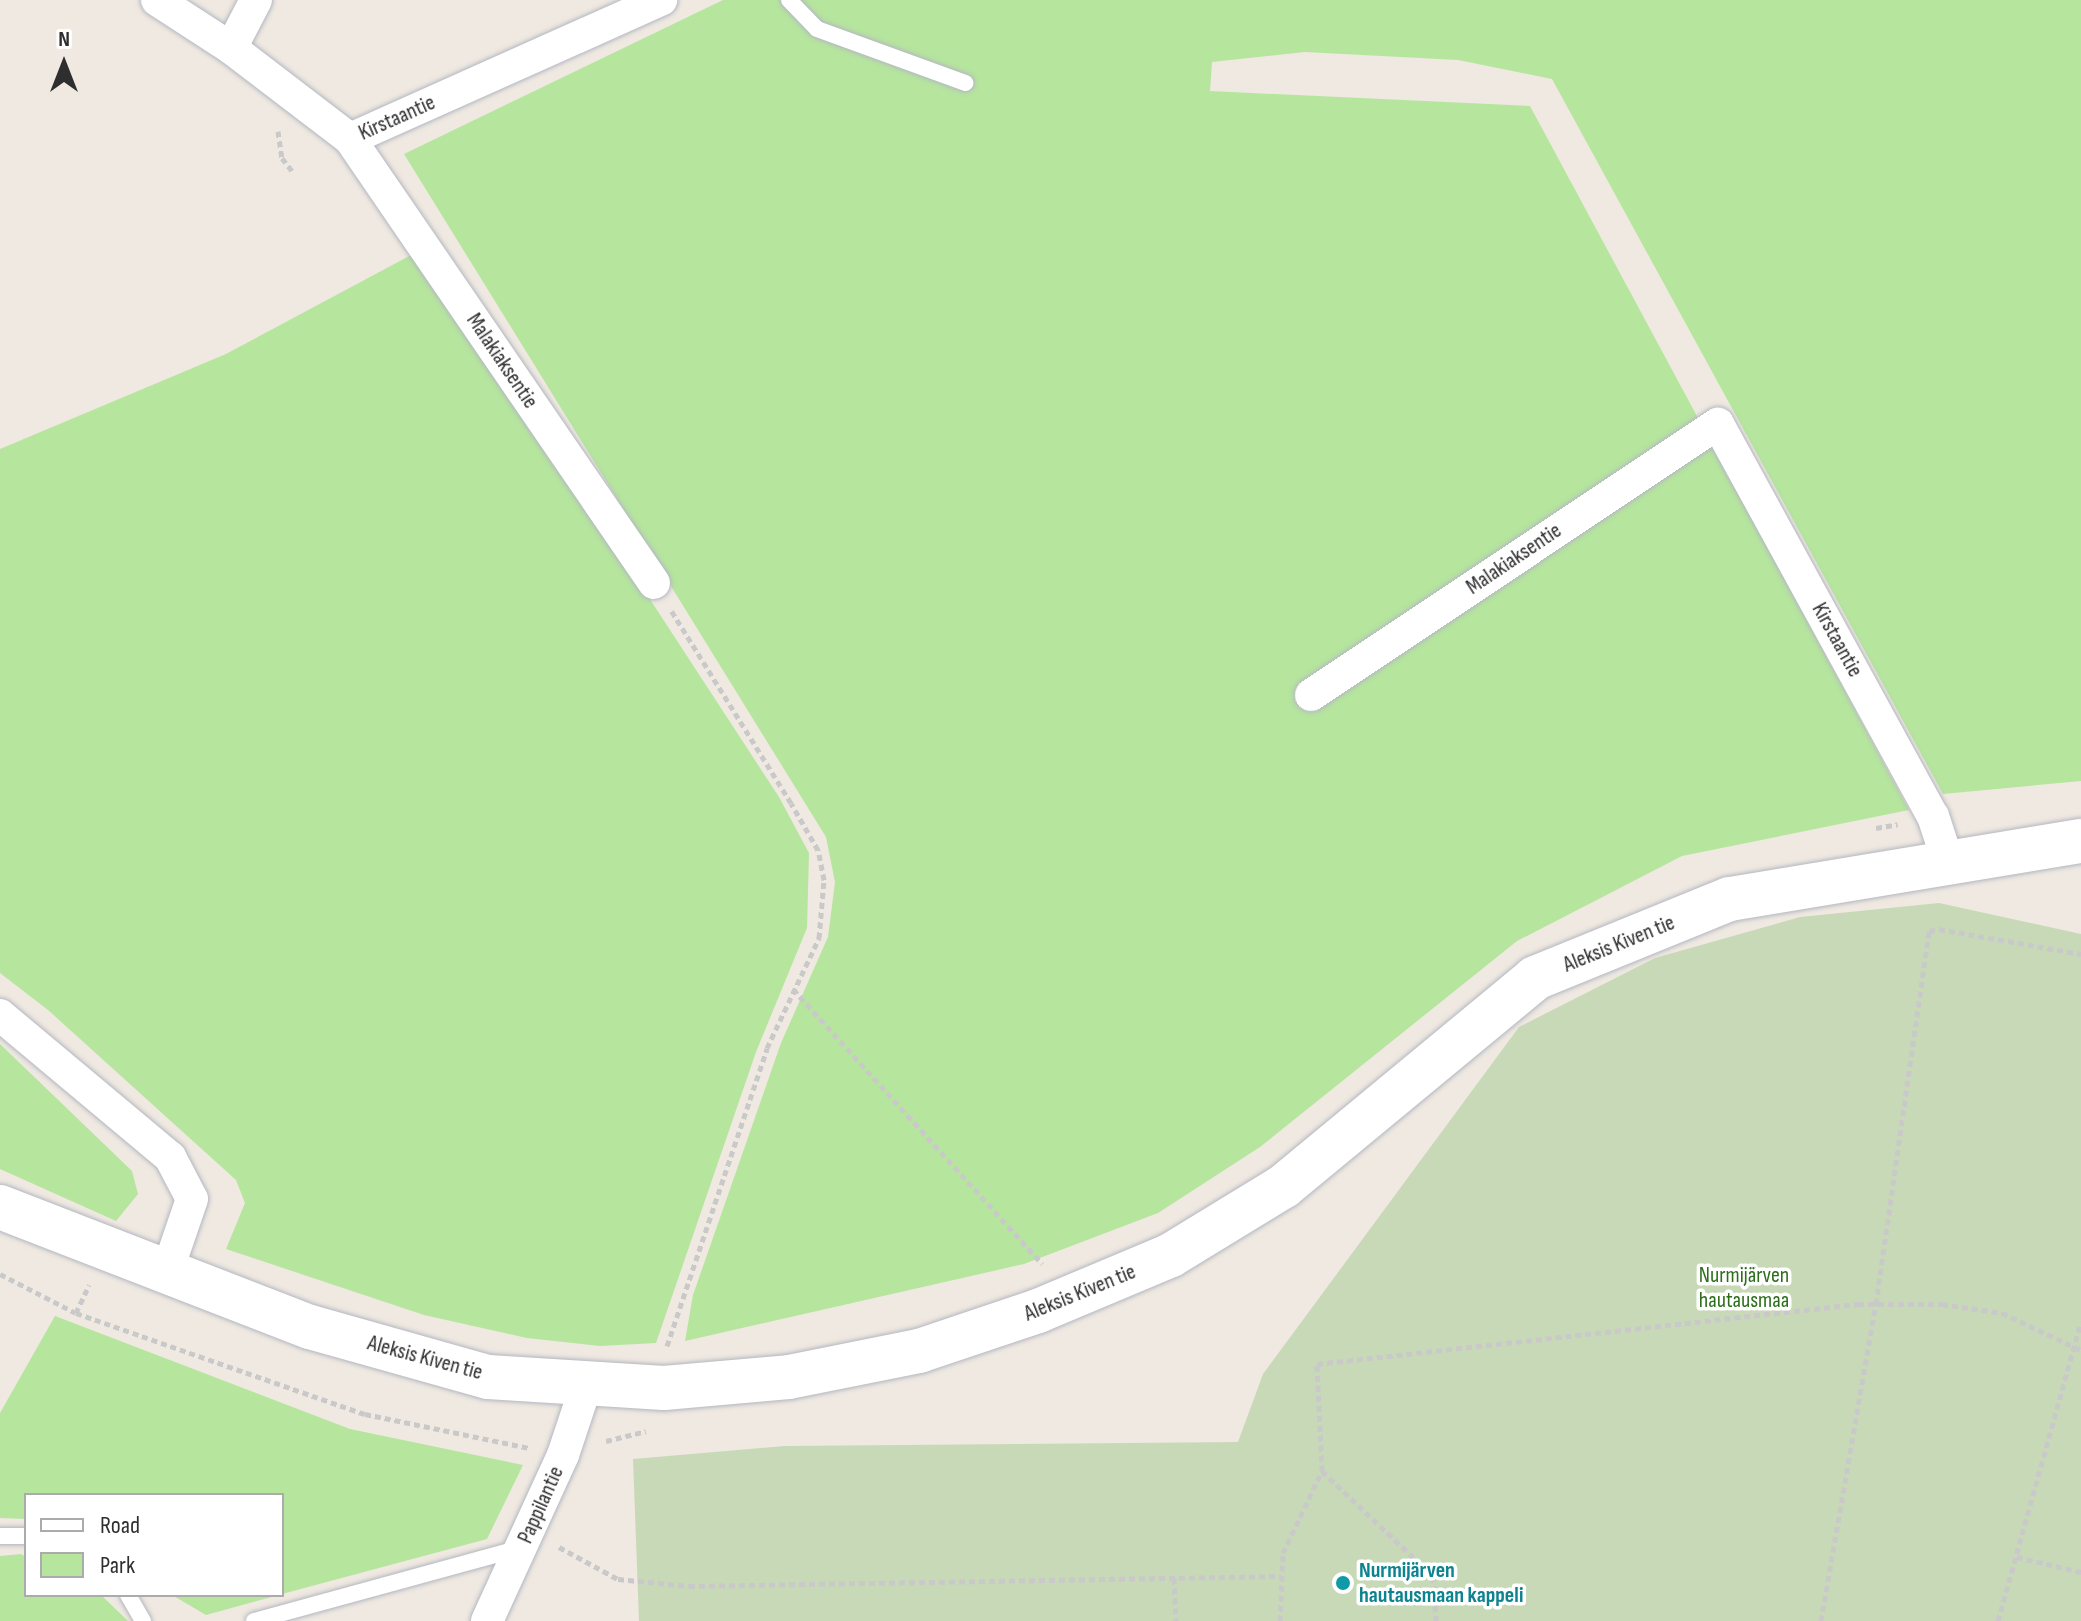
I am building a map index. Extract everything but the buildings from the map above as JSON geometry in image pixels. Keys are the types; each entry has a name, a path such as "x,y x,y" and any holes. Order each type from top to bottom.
{"street":[{"name":"Kirstaantie","path":"157,0 231,48 350,139 661,0"},
{"path":"231,48 256,0"},
{"name":"Malakiaksentie","path":"350,139 654,583"},
{"name":"Kirstaantie","path":"1718,424 1933,816 1947,859"},
{"name":"Malakiaksentie","path":"1311,695 1718,424"},
{"name":"Aleksis Kiven tie","path":"0,1207 310,1327 488,1377 586,1386 664,1372 789,1377 904,1354 1038,1311 1171,1255 1284,1186 1535,978 1730,899 1947,859 2081,841"},
{"path":"0,1015 170,1157 192,1199 167,1272"},
{"name":"Pappilantie","path":"487,1621 563,1455 586,1386"}],"lane":[{"path":"789,0 817,29 965,83"},
{"path":"0,1536 24,1536"},
{"path":"254,1621 526,1540"},
{"path":"129,1597 143,1621"}],"path":[{"path":"0,1274 76,1313 365,1414 594,1462 606,1441 661,1428 664,1372 767,1048 819,938 824,880 818,850 654,583"},
{"path":"1871,829 1933,816"},
{"path":"1821,1621 1876,1304 1929,931 2081,954"},
{"path":"793,989 1049,1271 1034,1276"},
{"path":"1280,1621 1283,1553 1322,1471 1317,1364 1876,1304 1942,1304 2002,1313 2078,1349"},
{"path":"1998,1621 2078,1349 2081,1322"},
{"path":"1322,1471 1433,1576 1436,1621"},
{"path":"526,1540 618,1579 689,1586 1280,1576"},
{"path":"2017,1557 2081,1572"},
{"path":"1174,1578 1176,1621"}],"green space":[{"path":"723,0 2081,0 2081,781 1943,794 1552,79 1458,60 1305,52 1212,62 1210,91 1530,106 1909,810 1682,856 1517,941 1260,1147 1158,1213 1024,1264 685,1341 693,1295 781,1043 828,937 835,882 826,837 404,154"},
{"path":"413,254 548,443 779,797 809,853 807,928 756,1052 656,1343 600,1346 527,1338 424,1315 226,1249 245,1203 236,1180 48,1010 0,973 0,449 226,354"},
{"name":"Nurmijärven hautausmaa","path":"1939,903 2081,934 2081,1621 639,1621 633,1459 784,1446 1238,1442 1263,1374 1519,1027 1655,958 1800,917"},
{"path":"0,1044 132,1171 138,1194 116,1221 0,1169"},
{"path":"55,1316 350,1429 523,1465 487,1539 284,1593 284,1493 24,1493 24,1519 0,1518 0,1413"},
{"path":"0,1556 24,1556 24,1597 103,1597 128,1621 0,1621"},
{"path":"175,1597 272,1597 206,1615"}],"place":[{"name":"Nurmijärven hautausmaan kappeli","path":"1343,1583"}]}
